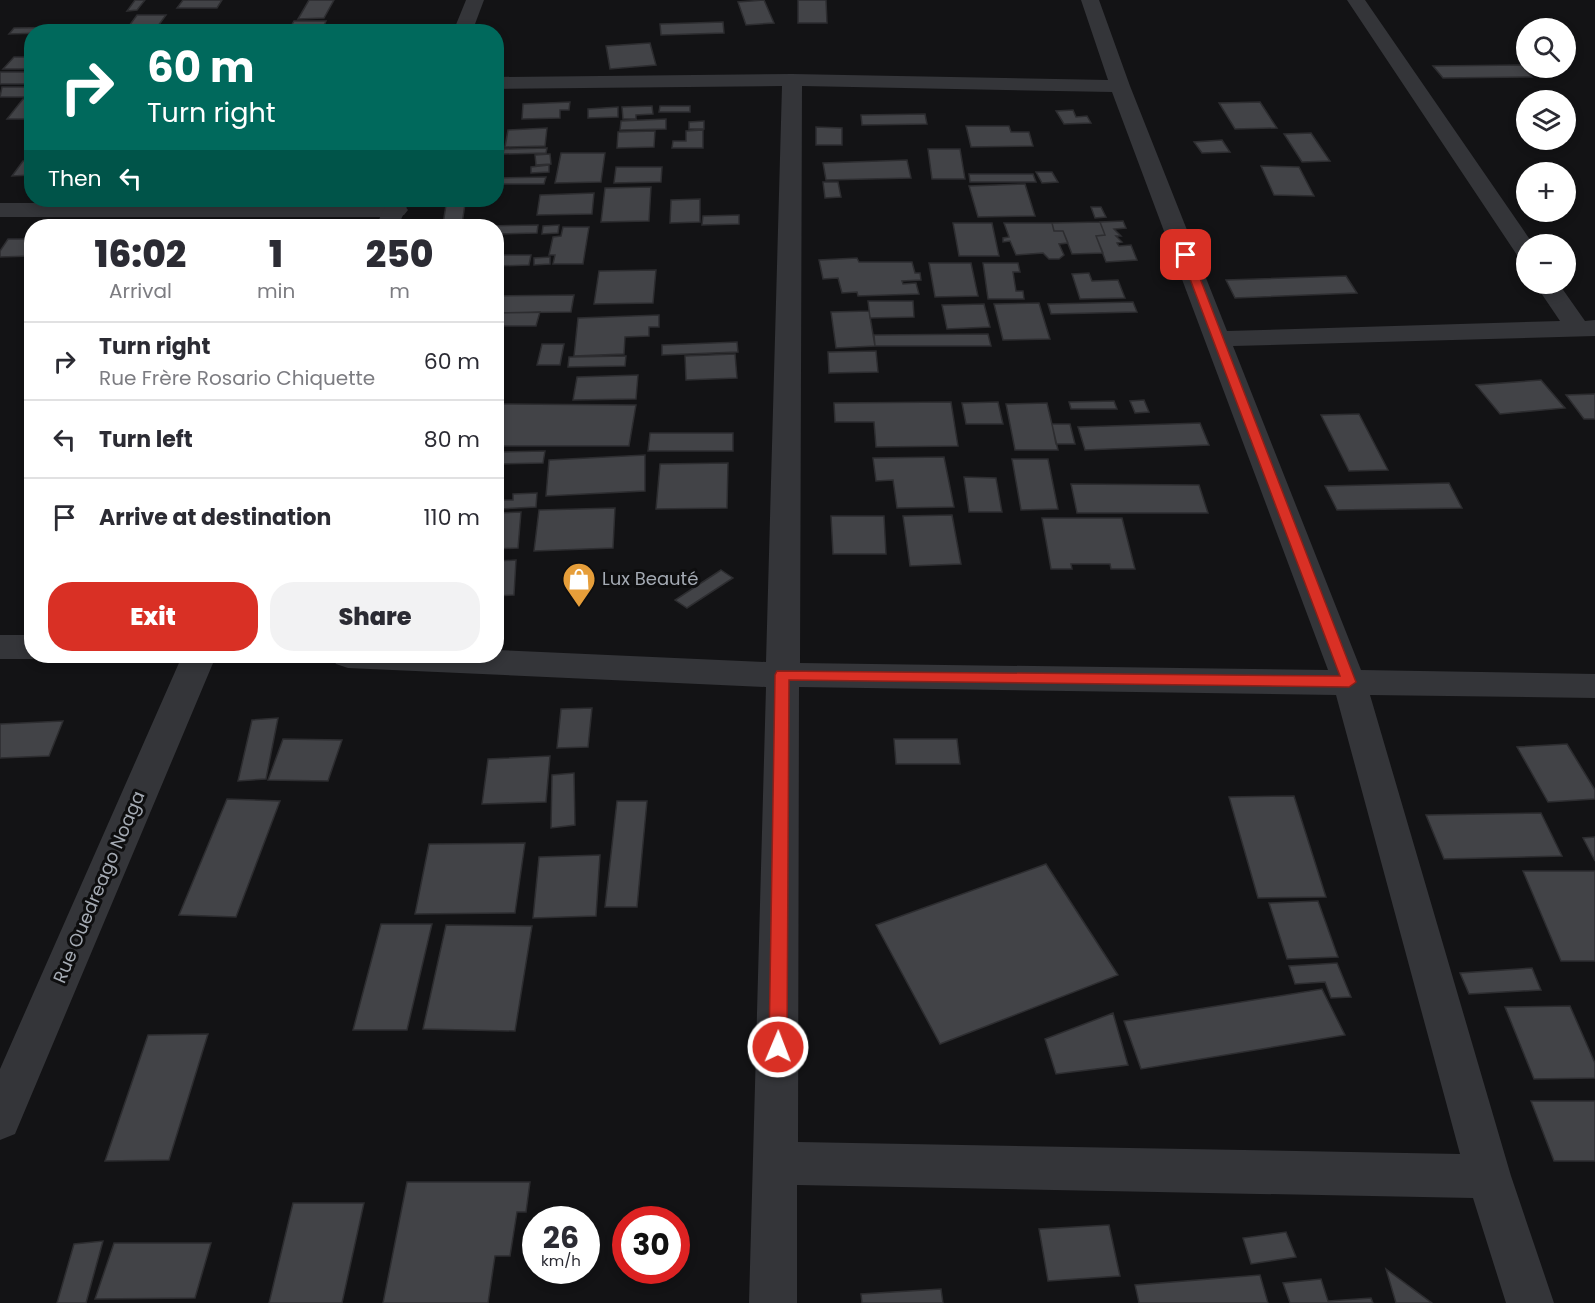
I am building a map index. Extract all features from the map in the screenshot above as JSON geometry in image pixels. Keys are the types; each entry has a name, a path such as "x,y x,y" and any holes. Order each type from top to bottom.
{"street":[{"path":"466,24 476,0"},
{"path":"1090,0 1120,86 1349,682 1489,1176 1530,1303"},
{"path":"1356,0 1516,237"},
{"path":"504,83 792,80 1120,86"},
{"path":"773,1303 777,1163 792,80"},
{"path":"0,210 394,212"},
{"path":"1556,294 1586,328"},
{"path":"1218,339 1586,328"},
{"path":"0,647 24,647"},
{"name":"Rue Ouedreago Noaga","path":"0,1119 196,663"},
{"path":"504,663 782,675 1595,686"},
{"path":"777,1163 1489,1176"}],"building":[{"path":"135,0 145,0 137,10 127,11"},
{"path":"183,0 222,0 217,8 177,8"},
{"path":"309,0 334,0 324,18 298,19"},
{"path":"764,0 774,23 746,25 738,2"},
{"path":"798,0 826,0 827,23 798,23"},
{"path":"137,15 166,15 159,24 130,24"},
{"path":"294,21 326,21 325,24 292,24"},
{"path":"723,22 724,33 661,35 660,24"},
{"path":"14,28 24,28 24,34 9,34"},
{"path":"650,43 656,65 610,69 606,46"},
{"path":"14,57 24,57 24,69 3,69"},
{"path":"1516,65 1516,77 1443,78 1433,66"},
{"path":"0,72 24,72 24,84 0,84"},
{"path":"2,87 24,87 24,97 0,97"},
{"path":"23,99 24,99 24,119 7,119"},
{"path":"570,102 569,110 560,110 560,118 522,119 523,104"},
{"path":"1260,102 1277,128 1235,129 1219,103"},
{"path":"652,106 653,114 636,115 636,119 623,119 622,107"},
{"path":"660,106 690,106 690,112 659,112"},
{"path":"618,107 618,117 588,118 588,109"},
{"path":"1073,110 1076,117 1087,116 1091,123 1064,124 1056,111"},
{"path":"925,114 927,124 862,125 861,115"},
{"path":"666,119 666,129 620,130 621,121"},
{"path":"704,121 704,129 689,129 689,122"},
{"path":"966,126 1009,126 1011,132 1029,132 1033,146 971,147"},
{"path":"816,127 842,128 842,145 816,145"},
{"path":"547,128 545,146 505,147 508,130"},
{"path":"703,130 703,148 672,148 673,141 686,141 686,131"},
{"path":"655,131 654,147 617,148 618,132"},
{"path":"1311,133 1330,161 1302,162 1284,134"},
{"path":"1222,140 1230,152 1202,153 1194,142"},
{"path":"547,148 546,153 504,154 504,149"},
{"path":"928,149 960,149 965,179 932,179"},
{"path":"561,153 605,153 601,182 555,183"},
{"path":"550,154 551,164 536,165 535,155"},
{"path":"907,160 911,178 826,180 823,163"},
{"path":"23,161 24,161 24,175 12,176"},
{"path":"549,165 549,172 531,173 531,167"},
{"path":"1261,166 1299,167 1314,196 1274,195"},
{"path":"616,167 662,167 661,182 614,183"},
{"path":"1036,172 1052,172 1058,182 1042,183"},
{"path":"969,174 1033,174 1036,182 970,182"},
{"path":"546,177 544,184 504,184 504,178"},
{"path":"823,182 838,182 841,197 825,198"},
{"path":"1025,184 1035,216 978,217 969,186"},
{"path":"651,187 649,221 601,222 605,188"},
{"path":"594,193 592,214 537,215 540,195"},
{"path":"700,199 700,222 670,223 671,200"},
{"path":"446,207 465,207 463,219 444,219"},
{"path":"1091,207 1101,207 1106,217 1095,218"},
{"path":"739,215 739,224 702,225 703,216"},
{"path":"1123,221 1126,228 1114,229 1121,236 1116,236 1122,242 1117,243 1119,246 1131,245 1137,260 1106,262 1096,236 1105,235 1100,222"},
{"path":"1100,222 1105,235 1096,236 1103,253 1072,254 1063,231 1054,231 1052,223"},
{"path":"953,223 992,223 999,256 959,256"},
{"path":"1004,223 1052,223 1054,231 1063,231 1068,243 1059,244 1064,255 1059,259 1049,259 1043,253 1016,255 1010,241 1003,242 1003,238 1009,237"},
{"path":"538,225 537,233 504,234 504,226"},
{"path":"559,225 558,233 542,234 543,226"},
{"path":"563,227 589,227 583,264 553,264 555,255 549,255 553,237 561,236"},
{"path":"8,239 24,239 24,256 0,257 0,251"},
{"path":"504,255 531,255 529,265 504,266"},
{"path":"550,257 550,264 534,265 534,258"},
{"path":"857,258 859,262 912,262 915,273 920,273 921,280 902,281 903,284 916,283 919,294 858,296 857,292 842,293 838,278 823,279 819,260"},
{"path":"929,263 971,263 978,296 935,297"},
{"path":"983,263 1018,263 1020,272 1013,272 1016,291 1023,291 1024,299 988,299"},
{"path":"656,270 653,303 594,304 599,271"},
{"path":"1089,273 1092,281 1118,280 1125,298 1080,299 1072,274"},
{"path":"1346,276 1357,293 1235,298 1226,280"},
{"path":"574,295 571,312 504,313 504,296"},
{"path":"868,301 913,301 914,317 870,318"},
{"path":"1133,302 1137,312 1051,314 1048,304"},
{"path":"1039,303 1050,339 1003,340 994,304"},
{"path":"984,304 990,327 947,329 942,305"},
{"path":"869,311 875,346 836,348 831,312"},
{"path":"540,312 536,326 504,326 504,313"},
{"path":"659,315 659,327 649,327 649,336 625,337 624,354 574,356 578,318"},
{"path":"988,334 991,346 875,346 874,335"},
{"path":"737,342 738,352 662,355 662,345"},
{"path":"542,344 564,344 560,365 537,365"},
{"path":"876,351 878,372 829,373 828,352"},
{"path":"735,354 737,378 686,380 685,356"},
{"path":"626,356 625,366 568,367 569,357"},
{"path":"638,375 636,399 573,400 577,377"},
{"path":"1541,380 1565,408 1500,414 1476,385"},
{"path":"1595,394 1595,419 1584,419 1566,395"},
{"path":"1144,400 1149,412 1135,413 1130,401"},
{"path":"1114,401 1117,409 1071,409 1069,402"},
{"path":"951,402 958,446 876,447 874,422 835,422 834,403"},
{"path":"998,402 1003,424 966,424 962,403"},
{"path":"1047,403 1058,450 1015,450 1006,404"},
{"path":"504,404 636,405 629,446 504,446"},
{"path":"1359,414 1388,470 1349,471 1321,415"},
{"path":"1200,423 1209,445 1085,450 1078,427"},
{"path":"1052,424 1070,424 1075,444 1056,444"},
{"path":"650,433 733,433 733,451 648,451"},
{"path":"545,451 543,463 504,464 504,452"},
{"path":"645,455 645,491 546,496 549,460"},
{"path":"944,457 954,507 897,508 893,480 876,481 873,458"},
{"path":"1012,459 1048,459 1058,509 1021,510"},
{"path":"728,463 727,508 656,509 660,464"},
{"path":"964,477 996,478 1002,512 969,512"},
{"path":"1449,483 1462,508 1337,510 1325,486"},
{"path":"1071,484 1199,485 1208,513 1077,513"},
{"path":"537,493 536,507 504,509 504,500 513,500 513,494"},
{"path":"615,508 613,548 534,551 539,510"},
{"path":"521,512 518,548 504,549 504,513"},
{"path":"952,515 961,564 910,566 903,516"},
{"path":"831,516 884,516 886,554 833,554"},
{"path":"1042,518 1122,518 1135,569 1111,569 1110,564 1071,564 1072,569 1051,569"},
{"path":"516,560 514,595 504,596 504,561"},
{"path":"721,570 733,578 687,608 675,600"},
{"path":"592,708 588,747 557,748 561,709"},
{"path":"278,718 266,779 238,781 252,720"},
{"path":"63,721 49,756 0,758 0,724"},
{"path":"283,739 342,740 328,781 268,780"},
{"path":"894,739 957,739 960,764 896,764"},
{"path":"1567,744 1595,790 1595,799 1548,802 1517,747"},
{"path":"550,756 546,802 482,804 488,759"},
{"path":"574,773 575,825 551,828 552,775"},
{"path":"1294,796 1326,897 1258,898 1229,797"},
{"path":"227,799 280,801 236,917 179,915"},
{"path":"617,801 647,801 637,907 605,907"},
{"path":"1541,813 1562,856 1444,859 1426,815"},
{"path":"1595,837 1595,861 1583,838"},
{"path":"525,843 515,913 415,914 429,844"},
{"path":"600,855 596,916 533,918 539,857"},
{"path":"1046,864 1118,975 940,1044 876,925"},
{"path":"1523,871 1595,871 1595,961 1561,961"},
{"path":"1318,901 1338,957 1287,959 1269,903"},
{"path":"381,924 432,924 407,1030 353,1030"},
{"path":"446,925 532,926 515,1031 423,1029"},
{"path":"1337,963 1351,997 1331,998 1325,982 1295,984 1289,966"},
{"path":"1532,968 1541,990 1469,994 1460,973"},
{"path":"1322,989 1345,1035 1141,1069 1124,1021"},
{"path":"1570,1006 1595,1063 1595,1078 1534,1079 1505,1007"},
{"path":"1113,1013 1128,1065 1056,1074 1045,1039"},
{"path":"208,1034 169,1160 105,1161 148,1035"},
{"path":"1531,1101 1595,1101 1595,1161 1554,1161"},
{"path":"407,1182 530,1182 527,1206 522,1206 522,1212 517,1212 510,1256 495,1256 488,1303 383,1303"},
{"path":"293,1203 364,1203 342,1303 269,1303"},
{"path":"1109,1225 1120,1276 1048,1281 1039,1229"},
{"path":"1286,1232 1296,1257 1251,1264 1243,1238"},
{"path":"103,1241 86,1303 57,1303 74,1244"},
{"path":"114,1243 211,1243 195,1298 95,1299"},
{"path":"1386,1269 1432,1303 1396,1303"},
{"path":"1260,1275 1268,1303 1139,1303 1135,1285"},
{"path":"1321,1279 1328,1301 1371,1298 1373,1303 1290,1303 1283,1283"},
{"path":"941,1289 943,1303 862,1303 861,1294"}],"place":[{"name":"Lux Beauté","path":"579,608"}],"route":[{"path":"778,1047 782,675 1349,682 1186,255"}]}
